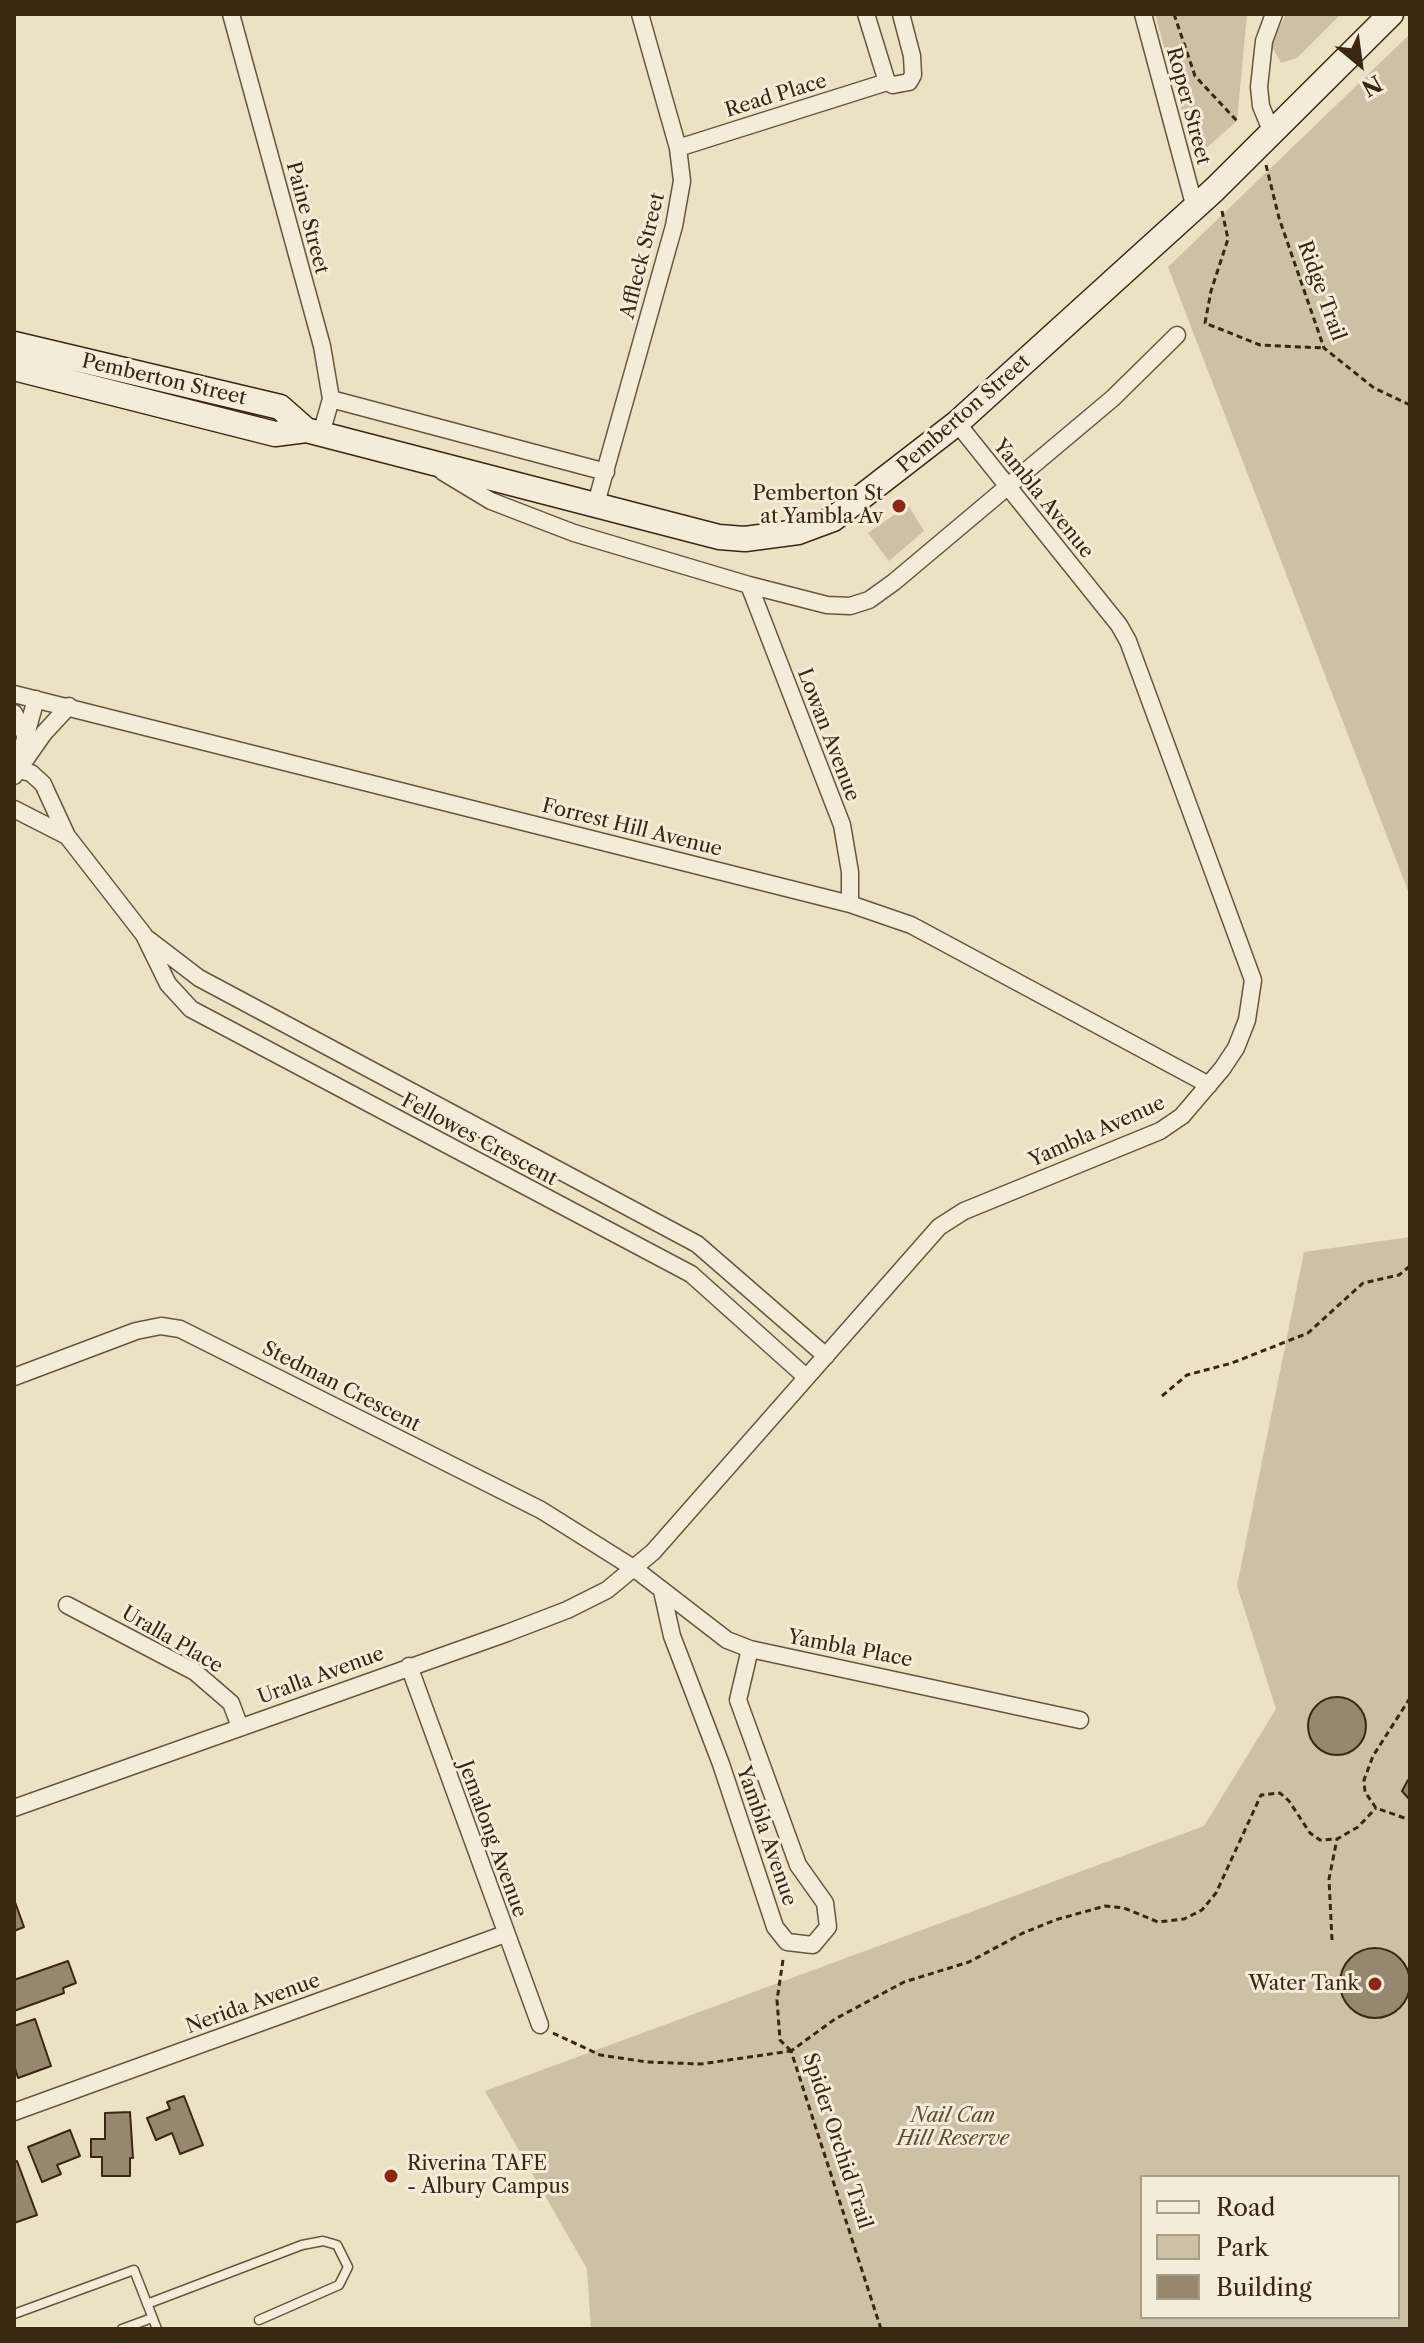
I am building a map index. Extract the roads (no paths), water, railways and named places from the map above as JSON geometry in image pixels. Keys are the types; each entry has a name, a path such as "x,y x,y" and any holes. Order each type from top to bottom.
{"main road":[{"name":"Pemberton Street","path":"14,344 84,374 275,434 314,432 719,537 745,539 798,532 833,519 957,423 1195,208 1391,14"},
{"name":"Pemberton Street","path":"14,368 84,374"}],"street":[{"name":"Paine Street","path":"231,14 322,346 331,399 314,432"},
{"name":"Affleck Street","path":"595,507 674,226 682,181 678,148 640,14"},
{"path":"866,14 887,82"},
{"name":"Read Place","path":"678,148 887,82 902,85 913,75 901,14"},
{"name":"Roper Street","path":"1143,14 1195,208"},
{"path":"1264,141 1259,87 1264,41 1274,14"},
{"name":"Pemberton Street","path":"428,463 491,501 526,515 749,585 827,605 859,604 883,591 1113,398 1177,335"},
{"path":"331,399 606,472"},
{"name":"Yambla Avenue","path":"635,1569 919,1248 951,1219 1160,1131 1182,1116 1236,1048 1253,999 1248,965 1128,641 1119,625 957,423"},
{"name":"Lowan Avenue","path":"749,585 842,825 850,872 850,904"},
{"name":"Forrest Hill Avenue","path":"14,694 850,904 911,925 1209,1085"},
{"path":"16,773 36,699"},
{"path":"16,773 69,706"},
{"path":"14,713 26,737"},
{"name":"Fellowes Crescent","path":"16,773 31,773 43,784 67,836 144,935 168,984 191,1009 691,1274 806,1377"},
{"name":"Fellowes Crescent","path":"14,809 67,836"},
{"name":"Fellowes Crescent","path":"144,935 199,978 697,1244 826,1356"},
{"name":"Stedman Crescent","path":"14,1377 136,1331 161,1326 180,1329 541,1510 635,1569"},
{"name":"Yambla Place","path":"635,1569 707,1627 750,1649 1080,1720"},
{"name":"Uralla Avenue","path":"14,1808 567,1610 607,1590 635,1569"},
{"name":"Yambla Avenue","path":"662,1591 672,1636 721,1764 775,1927 787,1942 804,1946 819,1941 825,1935 829,1918 825,1903 798,1865 738,1700 750,1649"},
{"name":"Uralla Place","path":"67,1605 195,1672 231,1703 240,1727"},
{"name":"Jemalong Avenue","path":"409,1666 540,2025"},
{"name":"Nerida Avenue","path":"14,2112 505,1934"}],"lane":[{"path":"147,2304 302,2245 323,2241 337,2245 348,2267 339,2285 259,2320"},
{"path":"14,2314 134,2270 157,2329"},
{"path":"122,2329 152,2318"}],"place":[{"name":"Pemberton St at Yambla Av","path":"899,506"},
{"name":"Water Tank","path":"1375,1984"},
{"name":"Riverina TAFE - Albury Campus","path":"391,2176"}],"park label":[{"name":"Nail Can Hill Reserve","path":"953,2128"}]}
